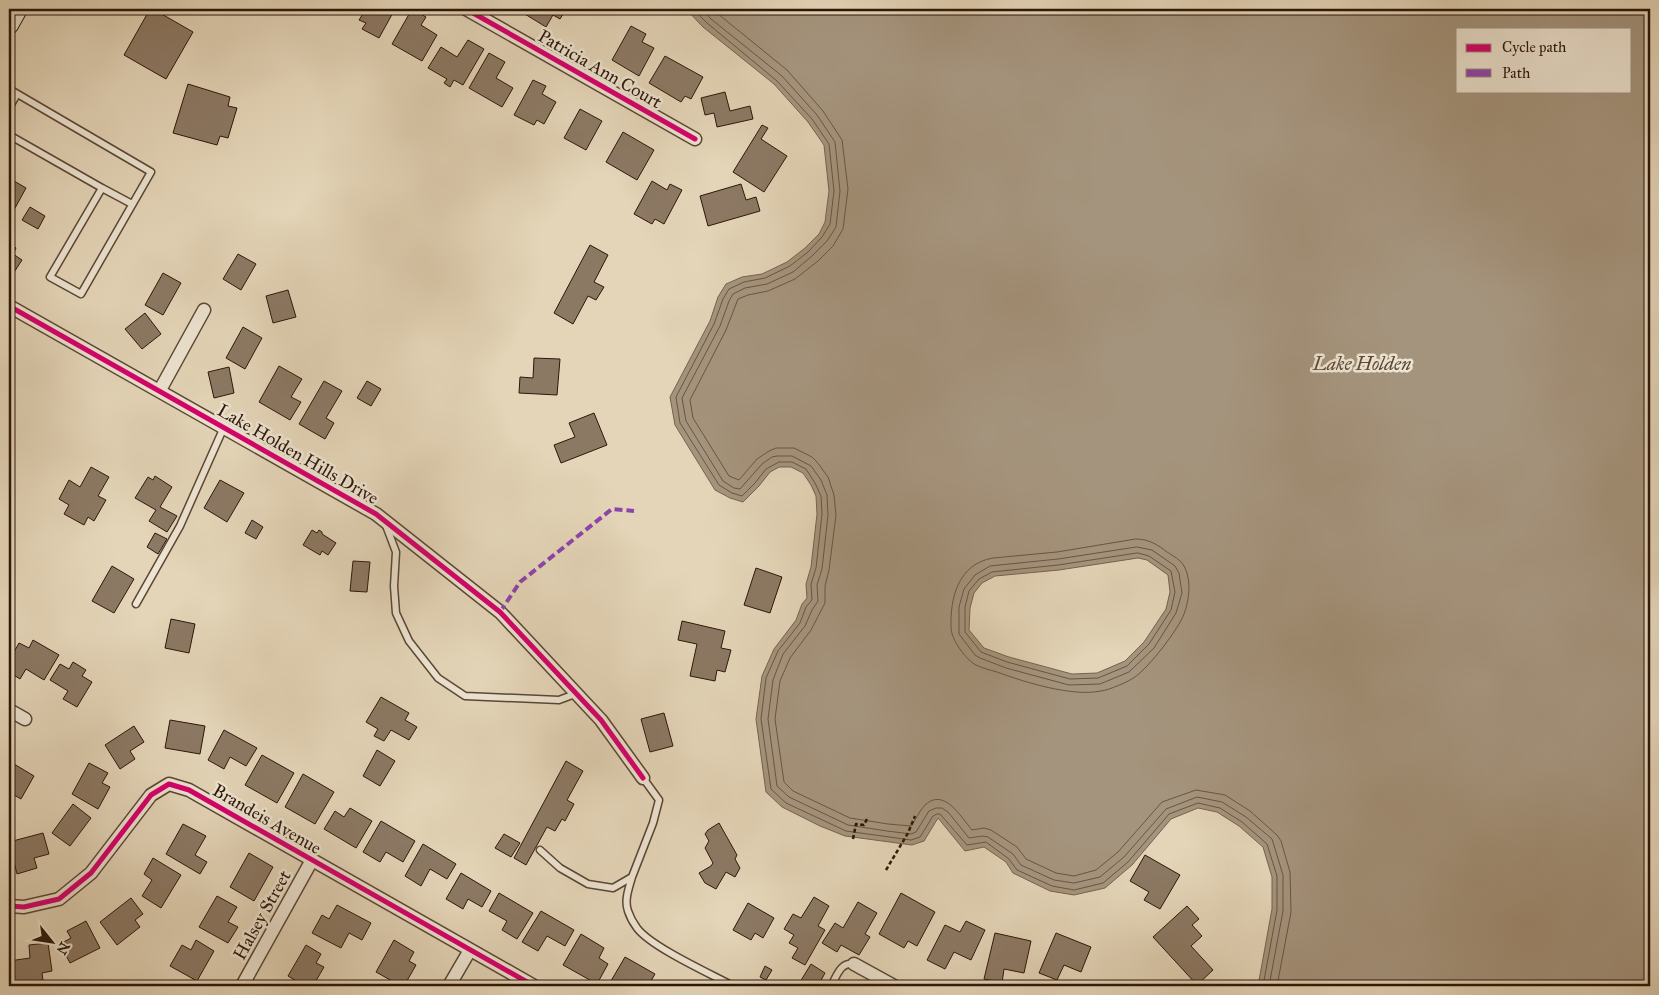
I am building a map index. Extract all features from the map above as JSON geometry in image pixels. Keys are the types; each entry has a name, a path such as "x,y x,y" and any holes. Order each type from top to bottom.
{"street":[{"path":"9,25 18,9"},
{"name":"Patricia Ann Court","path":"466,9 695,139"},
{"name":"Lake Holden Hills Drive","path":"9,306 376,514 500,612 600,720 642,778"},
{"path":"160,390 204,310"},
{"path":"9,710 25,719"},
{"name":"Brandeis Avenue","path":"9,906 24,907 59,899 91,873 151,795 169,784 188,790 534,986"},
{"name":"Halsey Street","path":"242,986 312,860"},
{"path":"450,986 470,950"},
{"path":"854,964 894,986"}],"lane":[{"path":"9,89 151,172 81,294 50,277 102,188"},
{"path":"9,108 17,94"},
{"path":"9,135 132,204"},
{"path":"136,604 180,526 224,428"},
{"name":"Lake Holden Hills Drive","path":"384,520 396,552 394,586 396,613 410,641 438,678 465,696 559,700 575,694"},
{"path":"642,778 659,800 653,823 632,877 626,898 627,910 638,930 662,948 733,986"},
{"path":"540,850 560,868 588,884 613,888 632,877"},
{"path":"832,986 844,965 848,963 854,964"}],"path":[{"path":"886,870 908,833 915,816"},
{"path":"853,839 856,824 864,825 868,817"}],"water":[{"name":"Lake Holden","path":"686,9 1650,9 1650,986 1258,986 1272,909 1272,877 1263,847 1239,826 1217,812 1198,808 1171,819 1132,865 1105,888 1074,895 1050,891 1013,873 1006,862 984,847 965,851 938,818 924,841 912,845 845,836 782,807 766,792 756,719 762,676 774,649 796,620 802,604 807,598 806,584 811,567 817,514 816,496 803,473 791,467 779,467 770,472 743,502 715,490 675,425 670,397 710,321 718,297 726,284 742,277 762,274 787,262 819,234 825,222 829,191 824,145 808,122 774,84 703,27","holes":["1138,558 1147,560 1168,575 1170,592 1166,609 1144,642 1125,661 1097,673 1072,674 1009,657 984,648 969,630 970,608 974,593 982,583 995,576 1059,570"]}],"building":[{"path":"150,9 193,32 166,79 124,55"},
{"path":"366,9 395,9 379,38 362,29 366,23 359,20"},
{"path":"412,9 426,17 421,25 437,35 422,61 392,44"},
{"path":"521,9 566,9 560,19 553,15 546,27 520,11"},
{"path":"631,26 646,34 642,42 654,48 639,76 612,60"},
{"path":"468,40 484,49 463,85 454,80 450,87 444,83 447,79 428,68 441,47 457,57"},
{"path":"489,53 505,62 496,78 513,88 502,107 469,88"},
{"path":"665,56 703,77 691,99 685,96 681,102 649,83"},
{"path":"533,80 546,86 542,94 556,102 544,124 537,120 534,125 514,115"},
{"path":"188,84 230,97 228,106 237,108 228,138 220,136 217,145 173,133"},
{"path":"725,92 730,111 750,106 753,119 717,127 714,113 705,115 701,98"},
{"path":"580,109 602,121 586,150 564,138"},
{"path":"762,125 768,128 761,139 787,156 764,192 733,172"},
{"path":"623,132 654,150 637,180 606,162"},
{"path":"9,178 26,188 9,219"},
{"path":"652,181 667,190 670,184 682,190 664,224 655,219 652,224 634,214"},
{"path":"741,184 746,200 756,197 760,211 708,226 700,196"},
{"path":"30,207 45,216 38,229 22,220"},
{"path":"9,244 16,248 13,254 22,260 11,277 9,276"},
{"path":"590,245 608,255 594,282 604,287 596,300 588,296 573,324 554,313"},
{"path":"238,254 256,264 241,290 223,279"},
{"path":"163,273 181,283 163,315 145,305"},
{"path":"288,290 296,317 273,323 266,296"},
{"path":"145,313 161,334 142,349 125,329"},
{"path":"243,327 262,338 245,369 226,358"},
{"path":"534,358 560,359 557,395 519,393 520,377 533,378"},
{"path":"279,366 302,379 291,397 301,402 290,420 259,402"},
{"path":"229,367 234,393 214,398 208,372"},
{"path":"324,381 342,391 326,418 334,423 325,439 299,424"},
{"path":"367,381 381,389 371,406 357,398"},
{"path":"594,413 607,445 561,463 554,445 575,437 569,423"},
{"path":"91,467 109,477 98,496 106,500 94,521 88,517 84,525 64,514 69,505 59,499 69,480 80,487"},
{"path":"155,476 172,487 160,507 177,516 167,532 149,521 156,510 135,498 148,477 153,480"},
{"path":"220,480 244,493 227,522 204,508"},
{"path":"252,520 263,527 256,539 245,533"},
{"path":"312,530 317,533 319,530 336,543 328,555 322,551 320,555 303,545"},
{"path":"155,533 167,539 158,554 147,547"},
{"path":"353,561 370,562 367,592 350,591"},
{"path":"112,566 134,579 114,613 92,601"},
{"path":"756,568 782,577 770,613 744,605"},
{"path":"171,619 195,624 189,653 165,648"},
{"path":"682,621 725,631 721,648 731,650 725,672 717,670 715,681 690,676 697,644 678,640"},
{"path":"33,640 59,655 44,680 26,669 20,679 9,672 9,661 19,643 29,648"},
{"path":"73,662 86,670 82,676 92,682 77,707 63,699 68,691 50,680 60,664 69,669"},
{"path":"381,697 409,713 405,720 417,727 409,740 391,730 384,741 374,736 378,729 366,722"},
{"path":"664,713 673,746 650,752 641,719"},
{"path":"170,720 205,726 200,754 165,748"},
{"path":"134,726 144,742 130,751 135,759 120,769 105,745"},
{"path":"224,730 257,748 246,766 230,757 224,769 208,760"},
{"path":"377,750 395,761 380,786 363,776"},
{"path":"262,755 294,773 277,803 245,785"},
{"path":"9,761 34,776 21,799 9,792"},
{"path":"566,761 583,771 567,800 574,804 565,821 562,819 555,831 547,827 526,865 514,858"},
{"path":"89,763 108,773 102,783 110,787 98,809 72,794"},
{"path":"303,774 334,792 315,824 285,807"},
{"path":"73,804 91,818 70,846 52,833"},
{"path":"350,808 372,821 356,848 324,829 335,811 344,817"},
{"path":"381,821 415,841 403,862 386,852 380,862 363,852"},
{"path":"719,823 737,855 735,859 740,868 735,877 726,872 716,889 705,883 699,873 713,863 705,848 709,841 705,834"},
{"path":"183,824 206,836 195,855 207,862 200,874 166,854"},
{"path":"43,833 49,854 34,858 37,868 17,874 9,842"},
{"path":"504,834 520,843 511,857 495,848"},
{"path":"423,844 456,864 447,879 430,869 421,886 405,876"},
{"path":"249,853 273,867 254,901 230,887"},
{"path":"1145,855 1180,875 1160,909 1144,900 1149,892 1130,881"},
{"path":"153,858 181,875 161,908 142,896 152,880 144,874"},
{"path":"461,873 491,891 482,907 468,899 463,909 446,899"},
{"path":"499,893 533,913 517,939 502,930 507,921 489,911"},
{"path":"901,893 935,912 917,946 908,941 904,948 879,934"},
{"path":"217,896 237,907 228,922 238,927 228,943 199,927"},
{"path":"814,897 829,906 818,926 825,930 805,965 792,958 798,948 789,943 794,935 784,929 793,914 801,918"},
{"path":"131,898 143,914 135,920 140,927 117,945 100,922"},
{"path":"858,902 877,913 865,934 870,937 859,955 841,945 837,952 822,943 835,923 843,928"},
{"path":"748,903 774,918 763,938 755,933 751,940 733,930"},
{"path":"337,905 371,923 362,940 349,933 341,948 312,933 322,915 329,919"},
{"path":"1187,906 1199,919 1192,925 1202,936 1191,946 1213,970 1197,985 1153,937"},
{"path":"541,911 574,930 565,946 547,936 538,951 522,942"},
{"path":"86,921 100,948 70,963 60,944 71,938 67,931"},
{"path":"966,921 985,930 971,960 954,952 945,969 927,960 945,925 960,932"},
{"path":"995,933 1031,941 1024,973 1004,969 1002,983 984,979"},
{"path":"1056,933 1091,947 1081,972 1064,965 1057,980 1039,973"},
{"path":"581,934 604,948 599,958 608,964 597,984 563,965"},
{"path":"196,940 214,951 197,981 170,966 182,945 191,950"},
{"path":"394,940 414,952 409,961 416,965 404,986 376,972"},
{"path":"48,943 52,971 42,973 43,980 13,985 9,961 30,958 29,945"},
{"path":"306,945 321,954 316,963 324,967 313,986 305,986 288,976"},
{"path":"625,957 655,974 648,986 632,986 627,983 625,986 608,986"},
{"path":"811,964 825,973 818,986 807,986 800,982"},
{"path":"765,966 772,970 766,980 760,977"}],"marked path":[{"path":"500,612 520,582 612,509 634,511"}],"cycle path":[{"path":"466,9 695,139"},
{"path":"9,306 376,514 500,612 601,720 643,778"},
{"path":"9,906 24,907 59,899 91,873 151,795 169,784 189,790 534,986"}]}
